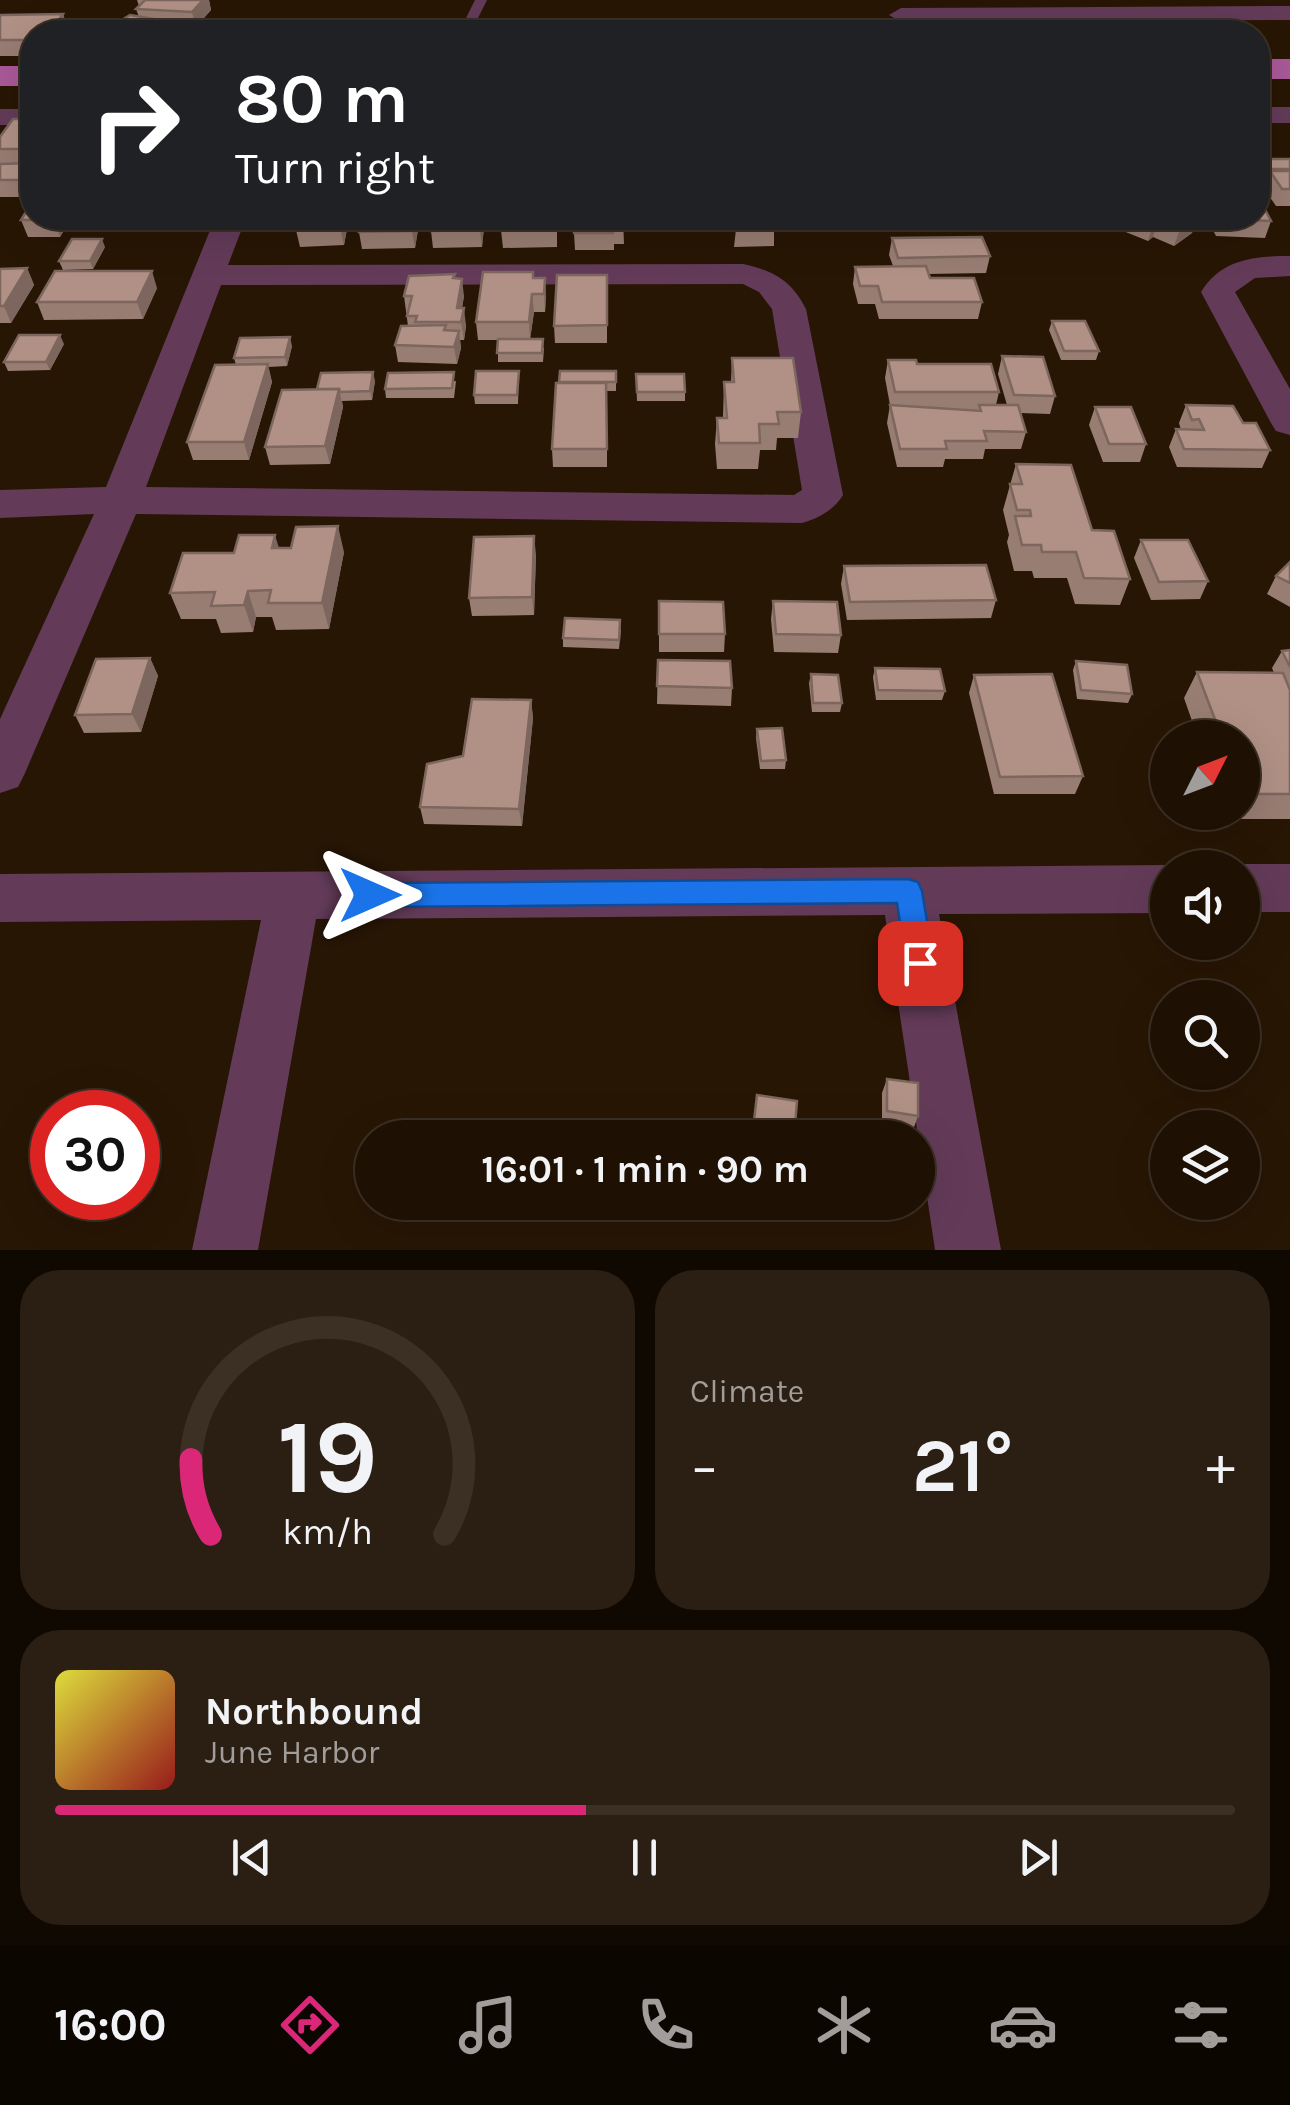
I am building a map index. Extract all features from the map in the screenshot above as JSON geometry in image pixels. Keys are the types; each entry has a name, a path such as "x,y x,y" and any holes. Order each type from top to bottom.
{"street":[{"path":"901,15 948,7 1290,13"},
{"path":"0,774 121,500 226,230"},
{"path":"1290,266 1237,273 1222,282 1218,292 1290,423"},
{"path":"0,504 121,500 802,510 823,495 789,309 781,292 761,278 743,274 210,275"},
{"path":"1260,888 1290,888"},
{"path":"0,898 1150,889"},
{"path":"908,891 968,1250"},
{"path":"225,1250 293,896"}],"building":[{"path":"145,0 203,0 192,12 136,9"},
{"path":"63,14 59,20 20,20 20,40 0,40 1,15"},
{"path":"130,15 160,20 122,20"},
{"path":"13,119 20,119 20,149 0,149 0,137"},
{"path":"1270,159 1290,159 1290,169 1270,169"},
{"path":"20,163 20,180 0,180 0,164"},
{"path":"1270,171 1290,171 1290,189 1282,189"},
{"path":"359,230 412,230 412,231"},
{"path":"574,230 613,230 613,233"},
{"path":"982,237 990,256 898,258 892,238"},
{"path":"72,239 102,239 90,261 59,261"},
{"path":"926,266 930,278 974,278 982,302 882,302 878,286 860,286 855,267"},
{"path":"27,268 4,306 0,306 0,269"},
{"path":"55,271 152,271 137,302 37,302"},
{"path":"483,272 533,272 533,278 545,278 544,294 532,294 529,322 476,322"},
{"path":"455,274 453,278 462,279 457,308 464,308 461,322 415,322 417,316 407,316 412,296 404,296 409,276"},
{"path":"557,275 607,275 607,325 554,326"},
{"path":"1052,321 1085,321 1099,351 1064,351"},
{"path":"446,325 444,330 459,331 454,347 395,345 401,326"},
{"path":"19,335 60,335 46,362 4,362"},
{"path":"290,337 285,357 234,358 240,338"},
{"path":"498,339 543,339 542,353 497,353"},
{"path":"1002,356 1043,357 1055,396 1014,395"},
{"path":"732,358 793,358 801,412 777,412 779,424 759,424 760,443 719,443 717,418 727,418 724,382 734,382"},
{"path":"888,360 991,364 999,392 895,392"},
{"path":"268,364 244,442 187,442 215,365"},
{"path":"476,371 519,371 517,395 474,395"},
{"path":"560,371 616,371 616,382 559,382"},
{"path":"373,372 370,391 317,389 321,373"},
{"path":"454,372 452,388 385,389 388,373"},
{"path":"636,374 684,374 685,392 637,392"},
{"path":"556,383 606,383 607,449 552,449"},
{"path":"339,389 325,446 265,447 282,390"},
{"path":"890,405 981,411 979,405 1018,405 1026,432 984,431 987,441 945,441 947,449 900,449"},
{"path":"1186,405 1233,406 1243,423 1256,423 1270,450 1184,449 1176,429 1204,430 1199,419 1192,420"},
{"path":"1095,407 1131,407 1146,444 1109,444"},
{"path":"1016,464 1071,465 1092,530 1114,531 1130,579 1084,578 1076,552 1042,552 1041,545 1022,545 1015,516 1031,516 1030,510 1017,510 1010,484 1022,484"},
{"path":"338,526 322,603 268,603 271,590 248,591 244,605 211,606 215,592 170,593 183,553 234,553 239,535 275,535 272,548 291,548 296,527"},
{"path":"534,536 532,597 469,598 474,537"},
{"path":"1141,540 1188,540 1208,581 1159,582"},
{"path":"1290,562 1290,583 1276,576"},
{"path":"986,565 996,600 850,602 844,566"},
{"path":"659,601 723,602 725,634 659,634"},
{"path":"773,601 837,602 841,635 776,634"},
{"path":"565,618 620,620 619,640 563,638"},
{"path":"1290,650 1290,667 1282,651"},
{"path":"150,658 132,714 75,715 96,659"},
{"path":"658,660 730,661 732,688 657,686"},
{"path":"1076,661 1127,665 1132,694 1081,690"},
{"path":"875,668 940,669 945,691 878,690"},
{"path":"1197,672 1283,673 1290,690 1290,794 1260,794 1260,720 1215,720"},
{"path":"811,674 838,675 842,703 813,703"},
{"path":"1052,674 1083,776 1000,777 974,675"},
{"path":"472,699 531,700 519,809 420,807 427,764 463,756"},
{"path":"782,728 786,760 761,761 757,729"},
{"path":"887,1079 918,1083 918,1116 887,1111"},
{"path":"757,1095 797,1101 795,1120 754,1120"}],"route":[{"path":"370,895 908,891 920,963"}]}
